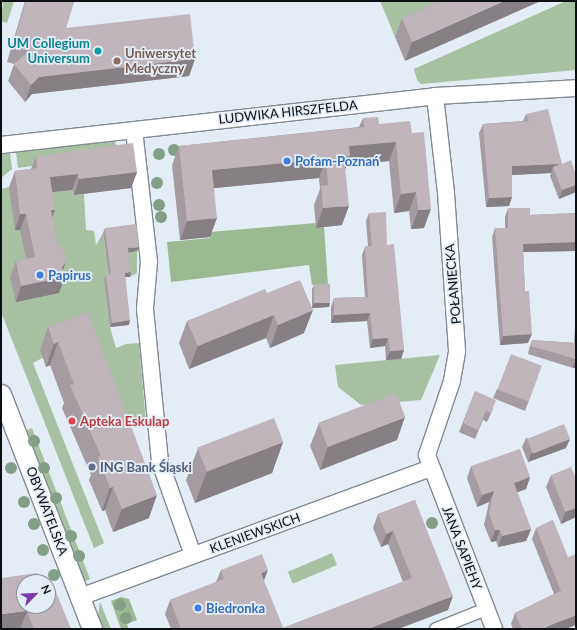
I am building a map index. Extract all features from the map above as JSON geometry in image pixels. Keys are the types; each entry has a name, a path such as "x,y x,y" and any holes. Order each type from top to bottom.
{"street":[{"name":"LUDWIKA HIRSZFELDA","path":"1,145 435,96 576,88"},
{"name":"POŁANIECKA","path":"430,468 427,449 448,396 457,352 446,193 435,96"},
{"path":"134,130 148,261 145,309 160,462 193,555"},
{"name":"OBYWATELSKA","path":"1,394 92,629"},
{"name":"KLENIEWSKICH","path":"80,598 430,468"},
{"name":"JANA SAPIEHY","path":"430,468 494,629"},
{"path":"436,629 486,609"}],"green space":[{"path":"3,1 14,1 7,23 1,21"},
{"path":"380,1 476,1 395,37"},
{"path":"566,1 576,1 576,70 421,84 417,80 414,69"},
{"path":"113,141 125,153 18,168 16,152"},
{"path":"10,153 12,169 1,178 1,154"},
{"path":"9,187 44,193 72,190 74,195 84,194 86,230 94,231 96,245 103,233 106,255 137,251 137,273 130,277 128,266 110,327 116,348 126,344 139,343 146,422 123,432 46,356 33,363 104,543 94,548 1,312 1,189"},
{"path":"316,223 316,228 324,227 328,284 312,285 309,265 171,282 167,242 210,238 210,232"},
{"path":"440,355 421,400 361,405 338,387 335,365"},
{"path":"32,428 90,579 84,581 26,430"},
{"path":"332,553 337,565 293,584 288,572"},
{"path":"121,597 129,599 137,620 127,624 129,629 121,629 111,601"},
{"path":"100,602 111,629 104,629 98,616"}],"building":[{"name":"UM Collegium Universum","path":"26,1 74,1 66,28 190,14 195,59 39,77 31,85 14,64 30,50 13,45"},
{"path":"440,1 504,1 412,42 402,18"},
{"path":"548,109 562,164 571,160 576,175 576,185 562,190 553,167 560,164 512,166 512,197 489,198 483,124 529,121 526,114"},
{"path":"378,117 379,124 410,121 412,133 424,132 431,209 418,210 416,192 401,194 396,142 349,146 350,156 344,157 349,206 323,208 321,186 328,185 326,159 212,170 217,218 187,221 179,146 364,127 363,118"},
{"path":"133,143 137,172 79,179 78,174 50,177 55,210 51,210 57,242 66,254 66,262 62,267 65,277 21,286 16,261 35,257 26,214 20,214 15,171 37,168 36,156"},
{"path":"508,208 530,208 530,215 576,213 576,242 523,244 525,291 529,291 532,334 503,336 495,228 508,228"},
{"path":"386,212 387,245 394,244 404,350 390,351 388,338 373,339 370,313 334,315 334,298 368,297 365,247 372,246 369,213"},
{"path":"136,224 139,247 128,248 131,272 125,273 130,320 112,323 106,275 111,274 105,228"},
{"path":"300,280 313,310 278,325 274,315 198,346 187,321 265,289 267,293"},
{"path":"314,284 330,284 330,303 314,303"},
{"path":"88,312 157,495 122,509 113,487 110,488 98,457 101,456 70,385 74,384 58,342 54,344 48,327"},
{"path":"532,340 576,343 576,359 531,346"},
{"path":"511,354 542,366 528,401 497,389"},
{"path":"475,391 496,400 491,413 486,411 478,430 463,423"},
{"path":"396,393 405,417 328,447 319,423"},
{"path":"274,418 283,442 207,472 197,447"},
{"path":"564,424 570,439 533,454 527,439"},
{"path":"520,449 530,477 514,483 531,529 502,536 500,530 495,530 489,513 494,491 482,495 471,466"},
{"path":"571,467 576,476 576,508 565,512 551,475"},
{"path":"415,500 453,596 368,629 181,629 170,600 224,579 221,570 262,554 268,570 261,573 283,628 412,578 393,531 386,534 378,514"},
{"path":"553,520 568,557 576,554 576,615 546,627 547,629 522,629 515,613 561,591 536,528"},
{"path":"16,576 16,612 1,614 1,578"},
{"path":"56,592 71,629 34,629 28,614 56,614"}],"place":[{"name":"UM Collegium Universum","path":"98,51"},
{"name":"Uniwersytet Medyczny","path":"117,61"},
{"name":"Pofam-Poznań","path":"287,161"},
{"name":"Papirus","path":"40,275"},
{"name":"Apteka Eskulap","path":"72,421"},
{"name":"ING Bank Śląski","path":"92,467"},
{"name":"Biedronka","path":"198,608"}]}
